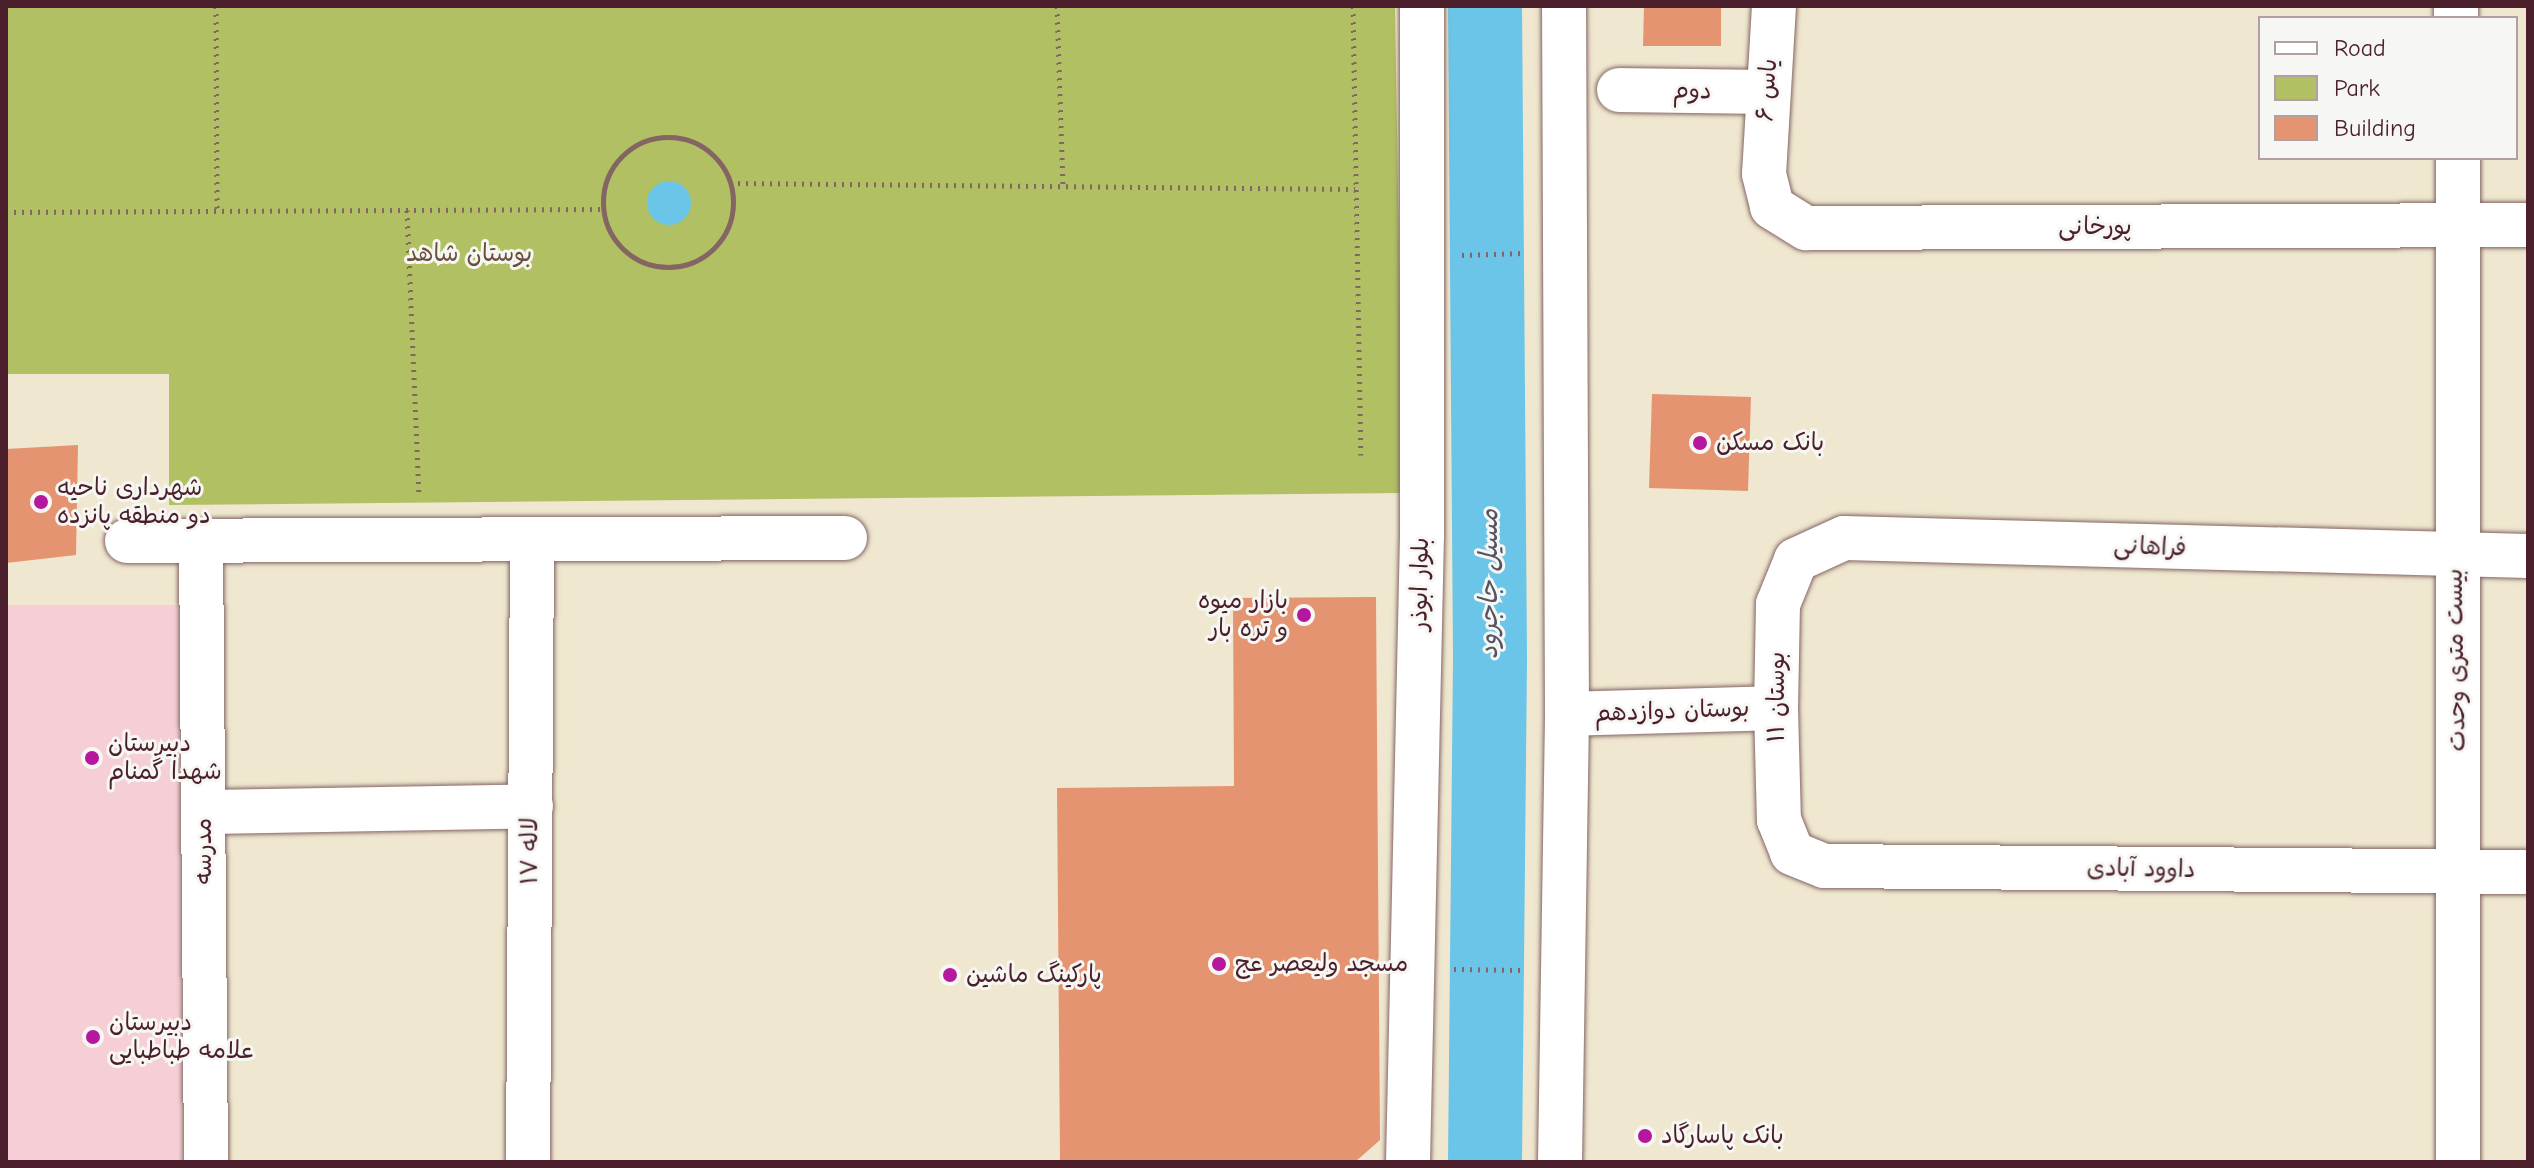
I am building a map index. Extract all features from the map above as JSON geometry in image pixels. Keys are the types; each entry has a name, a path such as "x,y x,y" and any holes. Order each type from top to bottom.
{"street":[{"name":"بلوار ابوذر","path":"1408,1162 1422,535 1422,6"},
{"path":"1560,1162 1567,714 1564,6"},
{"name":"یاس ۶","path":"1764,174 1765,92 1774,6"},
{"name":"دوم","path":"1619,90 1765,92"},
{"name":"بیست متری وحدت","path":"2458,160 2455,556 2458,1162"},
{"name":"پورخانی","path":"1764,174 1772,207 1806,228 2528,225"},
{"path":"127,541 845,538"},
{"name":"فراهانی","path":"1844,538 2528,556"},
{"name":"بوستان ۱۱","path":"1824,866 1792,853 1779,820 1776,708 1778,604 1796,560 1844,538"},
{"name":"لاله ۱۷","path":"528,1162 532,540"},
{"name":"مدرسه","path":"201,541 206,1162"},
{"name":"بوستان دوازدهم","path":"1567,714 1776,708"},
{"path":"203,812 531,806"},
{"name":"داوود آبادی","path":"1824,866 2528,872"}],"path":[{"path":"216,6 217,211"},
{"path":"1057,6 1063,186"},
{"path":"1353,6 1361,455"},
{"path":"667,137 706,149 730,183 733,204 718,243 682,265 660,266 630,254 609,230 603,209 604,188 612,167 646,140 667,137"},
{"path":"730,183 1355,189"},
{"path":"6,212 603,209"},
{"path":"407,210 419,503"},
{"path":"1456,255 1529,252"},
{"path":"1455,969 1514,971"}],"shaded area":[{"path":"6,605 178,605 182,1162 6,1162"}],"green space":[{"name":"بوستان شاهد","path":"6,6 1395,6 1403,493 169,505 169,374 6,374"}],"water":[{"path":"669,181 685,187 691,203 685,219 669,225 653,219 647,203 653,187"}],"building":[{"path":"1644,6 1721,6 1721,46 1643,46"},
{"name":"بانک مسکن","path":"1652,394 1751,397 1748,491 1649,488"},
{"name":"شهرداری ناحیه دو منطقه پانزده","path":"78,445 76,555 6,563 6,449"},
{"name":"مسجد ولیعصر عج","path":"1376,597 1380,1140 1355,1162 1060,1162 1057,788 1234,786 1233,598"}],"waterway":[{"name":"مسیل جاجرود","path":"1485,6 1490,657 1485,1162"}],"place":[{"name":"بانک مسکن","path":"1700,443"},
{"name":"شهرداری ناحیه دو منطقه پانزده","path":"41,502"},
{"name":"بازار میوه و تره بار","path":"1304,615"},
{"name":"دبیرستان شهدا گمنام","path":"92,758"},
{"name":"مسجد ولیعصر عج","path":"1219,964"},
{"name":"پارکینگ ماشین","path":"950,975"},
{"name":"دبیرستان علامه طباطبایی","path":"93,1037"},
{"name":"بانک پاسارگاد","path":"1645,1136"}]}
